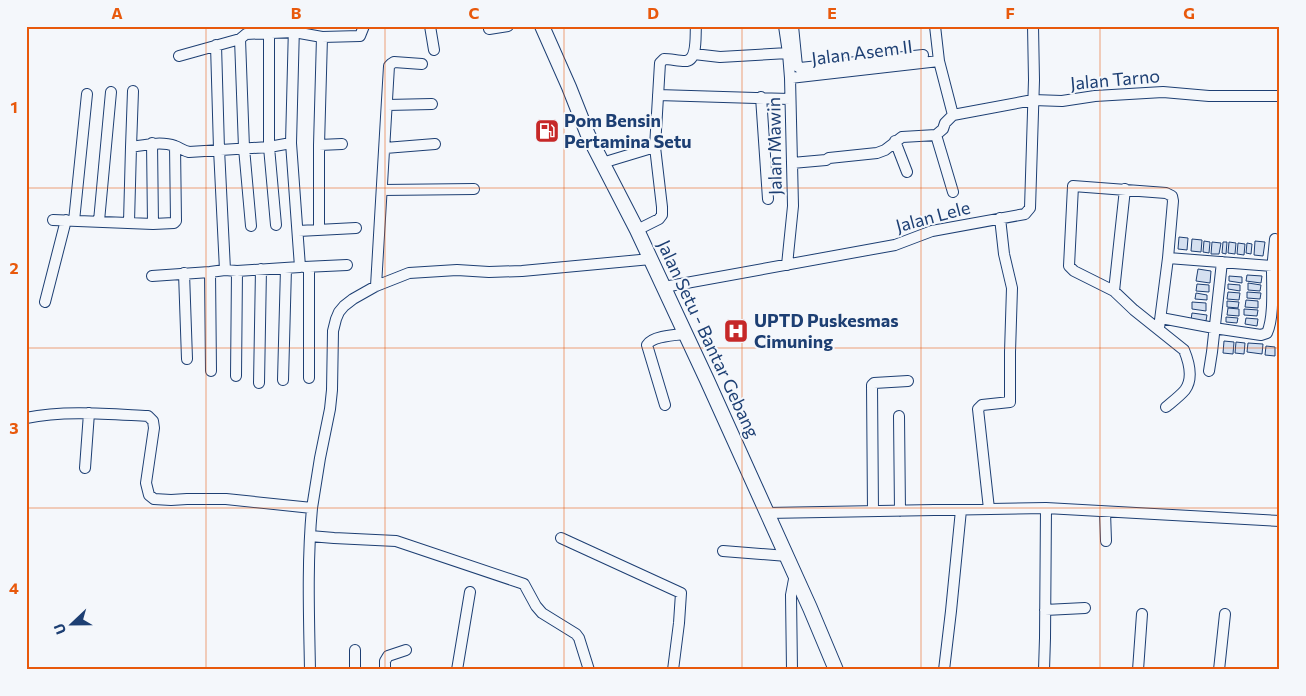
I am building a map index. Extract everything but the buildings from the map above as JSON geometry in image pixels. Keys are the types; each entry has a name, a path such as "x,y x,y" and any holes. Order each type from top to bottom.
{"main road":[{"name":"Jalan Setu - Bantar Gebang","path":"542,26 588,135 651,259 686,334 787,556 836,670"}],"street":[{"path":"179,56 240,38 246,34 269,30 294,29 322,37 347,31 360,36 364,26"},
{"path":"430,26 434,50"},
{"path":"490,29 508,26"},
{"path":"636,230 659,219 662,215 655,146 660,63 664,59 687,62 692,58 696,26"},
{"name":"Jalan Mawin","path":"784,26 790,78 793,206 787,265"},
{"path":"793,26 797,66 800,68 923,55"},
{"path":"792,163 877,153 885,150 902,137 936,135 943,129 945,123 953,115 939,61 935,26"},
{"name":"Jalan Lele","path":"664,287 895,245 932,231 1025,214 1030,208 1034,80 1033,26"},
{"path":"294,29 291,143 298,231 305,267 309,378"},
{"path":"269,30 268,147 276,225"},
{"path":"319,229 322,37"},
{"path":"240,38 244,148 251,226"},
{"path":"216,45 225,270"},
{"path":"694,54 720,57 788,54"},
{"name":"Jalan Asem II","path":"790,78 939,61"},
{"path":"376,286 389,66 394,62 422,64"},
{"path":"129,222 133,91"},
{"path":"99,221 111,92"},
{"name":"Jalan Tarno","path":"953,115 1033,100 1062,101 1095,96 1163,92 1209,96 1280,96"},
{"path":"46,302 70,221 87,94"},
{"path":"658,95 790,98"},
{"path":"761,97 768,199"},
{"path":"387,105 432,104"},
{"path":"936,135 953,192"},
{"path":"896,141 907,172"},
{"path":"131,147 152,143 175,146 190,152 268,147 291,143"},
{"path":"152,143 153,224"},
{"path":"319,145 342,144"},
{"path":"385,148 435,144"},
{"path":"53,220 153,224 174,223 176,221 175,146"},
{"path":"602,163 655,146"},
{"path":"1166,406 1184,391 1190,381 1184,350 1160,323 1168,258 1172,196 1125,189 1073,186 1069,266 1074,271 1114,291 1134,310 1160,323 1261,335 1267,333 1276,308 1273,266 1275,239"},
{"path":"382,190 474,189"},
{"path":"1114,291 1125,189"},
{"path":"989,509 978,409 982,405 1010,402 1012,288 1004,254 1000,218"},
{"path":"298,231 356,228"},
{"path":"1168,258 1273,266"},
{"path":"310,670 309,585 312,508 330,409 333,331 336,319 344,306 376,286 409,272 457,270 489,272 522,271 651,259"},
{"path":"1208,371 1212,352 1222,262"},
{"path":"152,276 225,270 347,265"},
{"path":"283,380 286,268"},
{"path":"260,383 261,269"},
{"path":"236,376 237,271"},
{"path":"210,272 211,371"},
{"path":"184,273 187,359"},
{"path":"665,405 647,345 655,339 686,334"},
{"path":"873,511 872,385 874,383 908,381"},
{"path":"26,418 89,413 148,416 153,421 154,428 146,483 149,495 154,499 226,499 312,508"},
{"path":"85,468 89,413"},
{"path":"899,416 900,511"},
{"path":"1044,670 1046,508"},
{"path":"767,513 1046,508 1280,521"},
{"path":"944,670 961,510"},
{"path":"1105,512 1106,542"},
{"path":"310,536 396,541 524,584 542,613 576,634 589,670"},
{"path":"561,538 680,593 679,623 673,670"},
{"path":"723,551 787,556"},
{"path":"792,670 791,595 795,574"},
{"path":"457,670 470,592"},
{"path":"1045,610 1085,608"},
{"path":"1138,670 1142,614"},
{"path":"1219,670 1225,614"},
{"path":"355,670 356,650"},
{"path":"385,670 385,661 388,656 406,650"}],"place":[{"name":"Pom Bensin Pertamina Setu","path":"547,131"},
{"name":"UPTD Puskesmas Cimuning","path":"736,331"}]}
